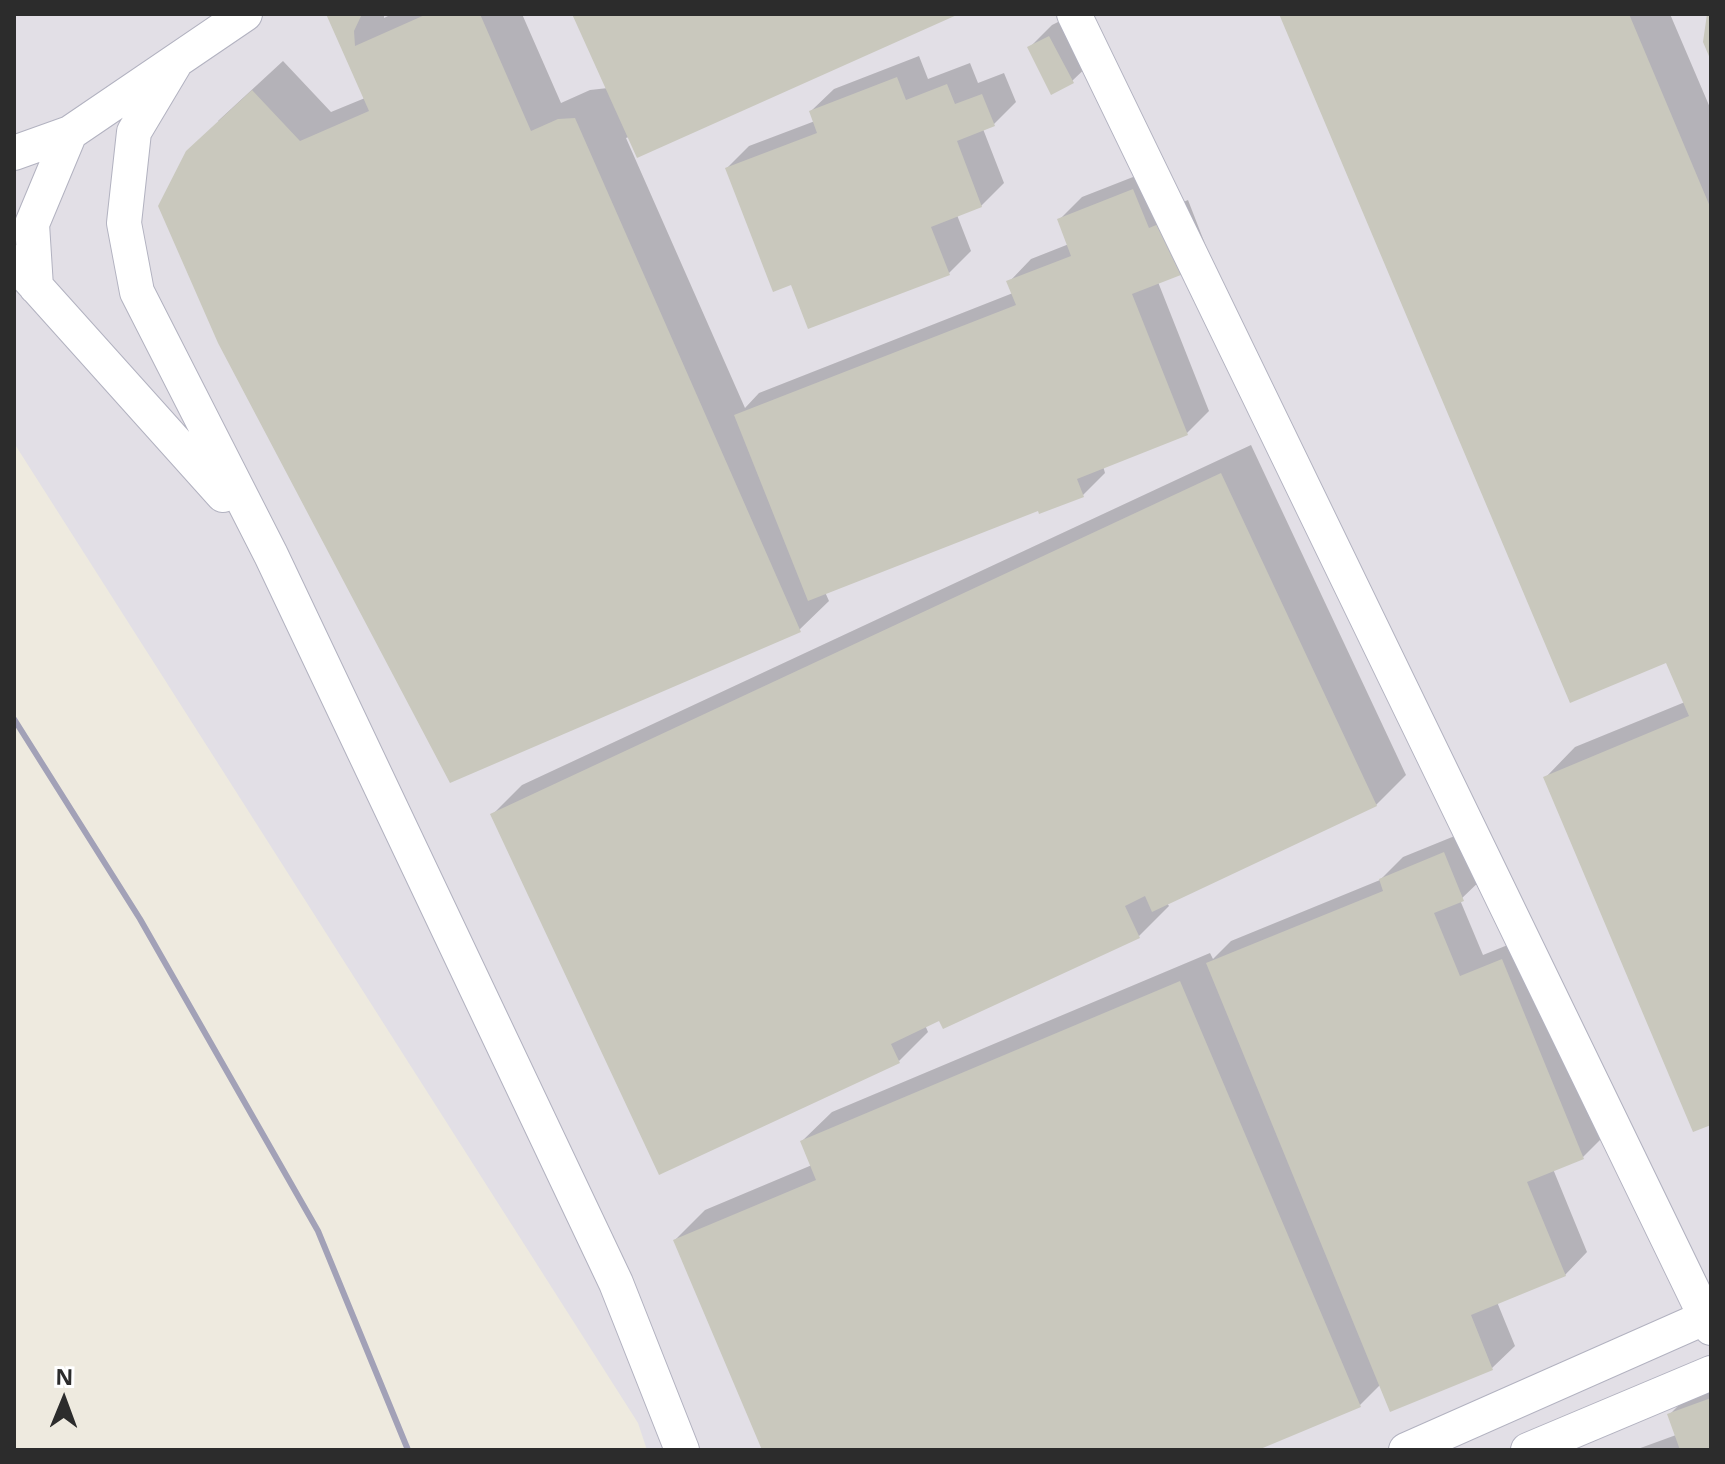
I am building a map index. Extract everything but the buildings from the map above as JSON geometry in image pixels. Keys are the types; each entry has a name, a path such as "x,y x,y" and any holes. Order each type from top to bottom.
{"street":[{"path":"14,153 70,133 245,14"},
{"path":"1074,14 1710,1320 1406,1450"},
{"path":"174,65 134,132 124,223 137,292 271,555 616,1283 682,1450"},
{"path":"70,133 32,224 25,275 197,463 271,555"},
{"path":"1528,1450 1711,1373"}],"shaded area":[{"path":"14,14 1711,14 1711,1450 647,1450 638,1423 14,443"}],"railway":[{"path":"14,719 140,919 318,1231 408,1450"}]}
